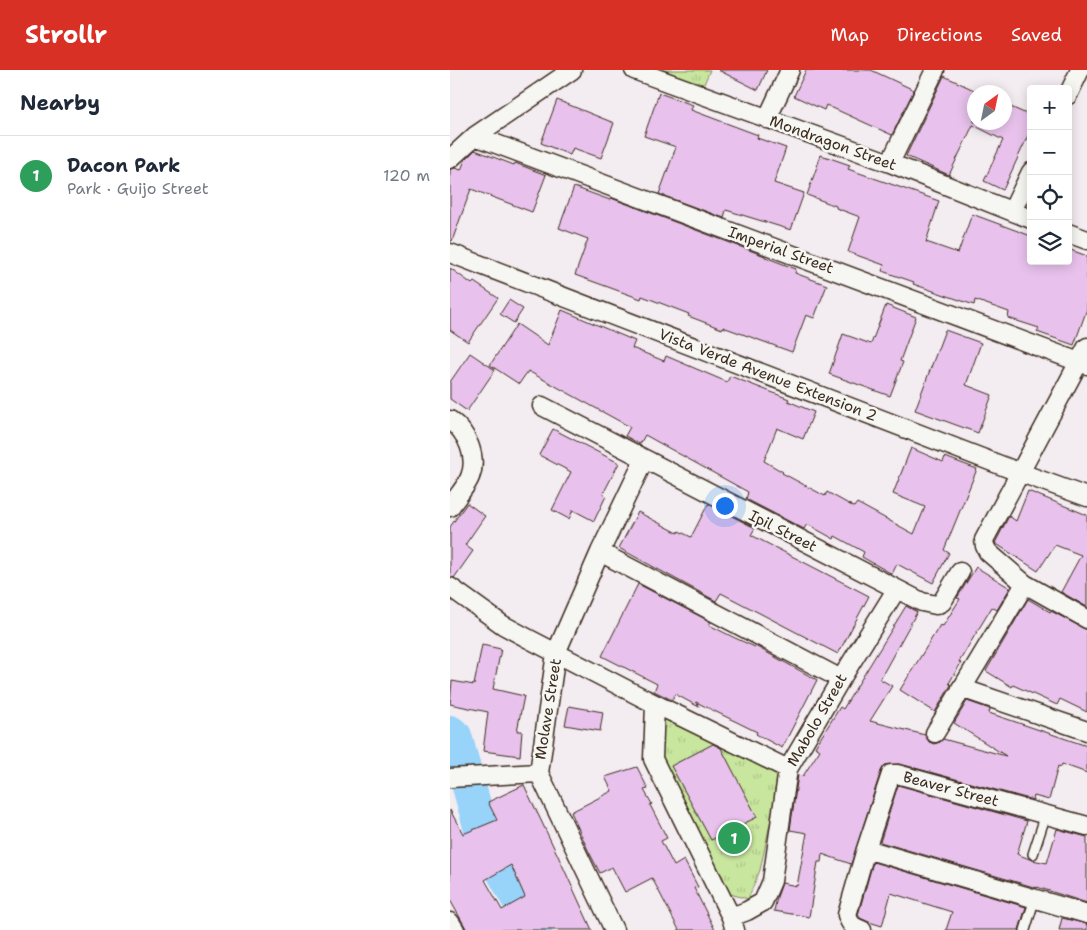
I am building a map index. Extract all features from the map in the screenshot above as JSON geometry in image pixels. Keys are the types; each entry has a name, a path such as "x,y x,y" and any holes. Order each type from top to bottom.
{"street":[{"path":"450,159 475,136 572,70"},
{"name":"Mondragon Street","path":"634,70 890,163 1027,217"},
{"path":"767,119 790,70"},
{"path":"890,163 935,70"},
{"path":"1072,87 1080,70"},
{"name":"Imperial Street","path":"475,136 1084,358"},
{"path":"1012,212 1030,175"},
{"path":"1072,234 1087,240"},
{"name":"Vista Verde Avenue Extension 2","path":"450,253 1087,497"},
{"path":"1084,358 984,540 988,552 1025,584 1087,619"},
{"name":"Ipil Street","path":"542,406 922,602 936,604 942,602 960,572"},
{"path":"450,420 464,433 473,464 470,478 450,507"},
{"name":"Molave Street","path":"614,930 539,774 556,652 600,552 644,460"},
{"path":"600,552 841,679"},
{"path":"935,733 1025,584"},
{"path":"450,587 503,625 655,704 788,769"},
{"name":"Mabolo Street","path":"733,923 763,902 772,881 788,769 896,590"},
{"path":"961,688 1087,731"},
{"path":"655,704 653,759 733,923"},
{"path":"450,778 539,774"},
{"name":"Beaver Street","path":"862,930 854,928 849,923 847,915 866,849 890,776 893,774 1087,826"},
{"path":"866,849 1087,914"},
{"path":"450,922 455,930"}],"lane":[{"path":"1033,854 1046,814"},
{"path":"1025,930 1035,898"}],"green space":[{"path":"645,70 710,70 701,91"},
{"path":"661,714 782,769 760,870 748,899 730,894 663,764 660,752"}],"building":[{"path":"718,70 767,70 758,90"},
{"path":"806,70 871,70 914,90 892,135 826,105 824,110 794,96"},
{"path":"944,76 967,87 967,130 971,130 949,175 906,156"},
{"path":"659,93 693,105 691,110 758,135 757,138 786,148 774,183 804,193 791,230 726,210 724,218 659,194 676,147 644,136"},
{"path":"557,100 614,123 601,158 573,148 570,155 541,143"},
{"path":"1012,108 1027,114 1027,138 1003,190 984,181 1003,140 983,130 1012,130"},
{"path":"475,150 546,175 532,212 471,189 452,241 450,241 450,169 461,170 465,160"},
{"path":"821,155 850,165 848,169 939,201 926,242 958,253 972,214 1027,235 1027,265 1072,265 1072,250 1087,256 1087,309 1074,345 1037,332 1039,328 1008,318 1009,312 975,300 974,305 913,284 914,282 882,271 884,265 848,252 860,217 807,195"},
{"path":"574,187 610,200 611,198 765,256 796,269 795,273 827,285 814,318 806,315 792,352 723,327 722,329 642,296 641,299 575,275 588,239 559,228"},
{"path":"450,268 472,284 474,282 498,298 468,342 450,330"},
{"path":"509,300 523,309 514,323 500,314"},
{"path":"886,305 916,317 900,361 903,362 890,396 829,374 843,334 871,344"},
{"path":"562,310 635,341 632,348 664,361 666,356 727,382 730,376 789,399 788,401 814,412 803,439 777,428 764,461 825,496 827,492 854,507 857,503 914,534 925,507 893,494 911,448 943,462 945,457 977,469 944,550 949,553 933,583 897,564 892,574 862,557 864,552 835,536 834,539 807,524 804,529 746,499 748,492 645,435 640,444 625,436 630,427 528,371 519,384 490,365 517,324 548,345"},
{"path":"945,330 981,343 966,385 992,395 978,433 915,410"},
{"path":"470,353 495,370 467,411 450,399 450,382"},
{"path":"553,429 619,463 603,494 606,496 594,521 573,510 569,519 552,510 571,472 539,455"},
{"path":"1028,491 1087,515 1087,607 1061,592 1081,555 1055,545 1038,571 995,543 1009,516 1016,521"},
{"path":"467,503 485,516 465,545 473,551 454,578 450,577 450,527"},
{"path":"708,504 755,528 751,535 869,596 838,654 721,593 716,601 619,548 638,512 678,533 679,531 691,537"},
{"path":"976,567 1010,588 997,610 992,607 975,635 959,662 961,663 949,683 951,685 935,712 900,690 940,625 943,626 960,599 957,598"},
{"path":"638,584 711,622 709,625 755,646 817,680 782,748 756,734 757,732 696,702 699,707 675,694 672,700 654,691 657,684 602,656"},
{"path":"1028,599 1087,630 1087,712 1060,699 1057,705 1013,685 1012,687 986,671"},
{"path":"906,606 917,612 880,679 892,686 870,721 925,735 929,742 934,744 943,739 1006,756 954,723 967,701 990,709 989,713 1087,746 1087,773 1062,764 1061,767 1058,766 1049,800 1034,796 1033,800 900,764 885,765 881,771 851,864 822,854 821,862 818,862 809,917 774,911 782,883 797,886 807,833 790,830 798,775 803,776 820,750 815,747 840,707 843,709"},
{"path":"482,645 501,649 493,689 524,696 517,731 522,731 520,756 483,751 488,712 450,704 452,681 474,685"},
{"path":"569,706 603,712 600,731 565,725"},
{"path":"713,744 721,748 757,817 711,840 671,766"},
{"path":"637,767 648,789 644,790 652,804 650,805 667,838 661,841 674,866 684,860 698,887 694,888 715,930 679,930 652,878 625,892 612,867 600,873 588,850 571,812 612,791 605,777"},
{"path":"524,785 592,930 467,930 450,900 450,810 463,834 497,820 488,802","holes":["511,865 525,897 502,910 485,880"]},
{"path":"898,785 1027,821 1017,854 1032,860 1047,863 1057,829 1087,837 1087,903 880,842"},
{"path":"873,862 1026,907 1019,930 946,930 952,912 891,893 882,926 860,918 858,915"},
{"path":"1062,918 1087,924 1087,930 1059,930"}],"waterway":[{"path":"450,732 455,736 482,833 535,930"}],"place":[{"name":"Dacon Park","path":"734,838"}]}
